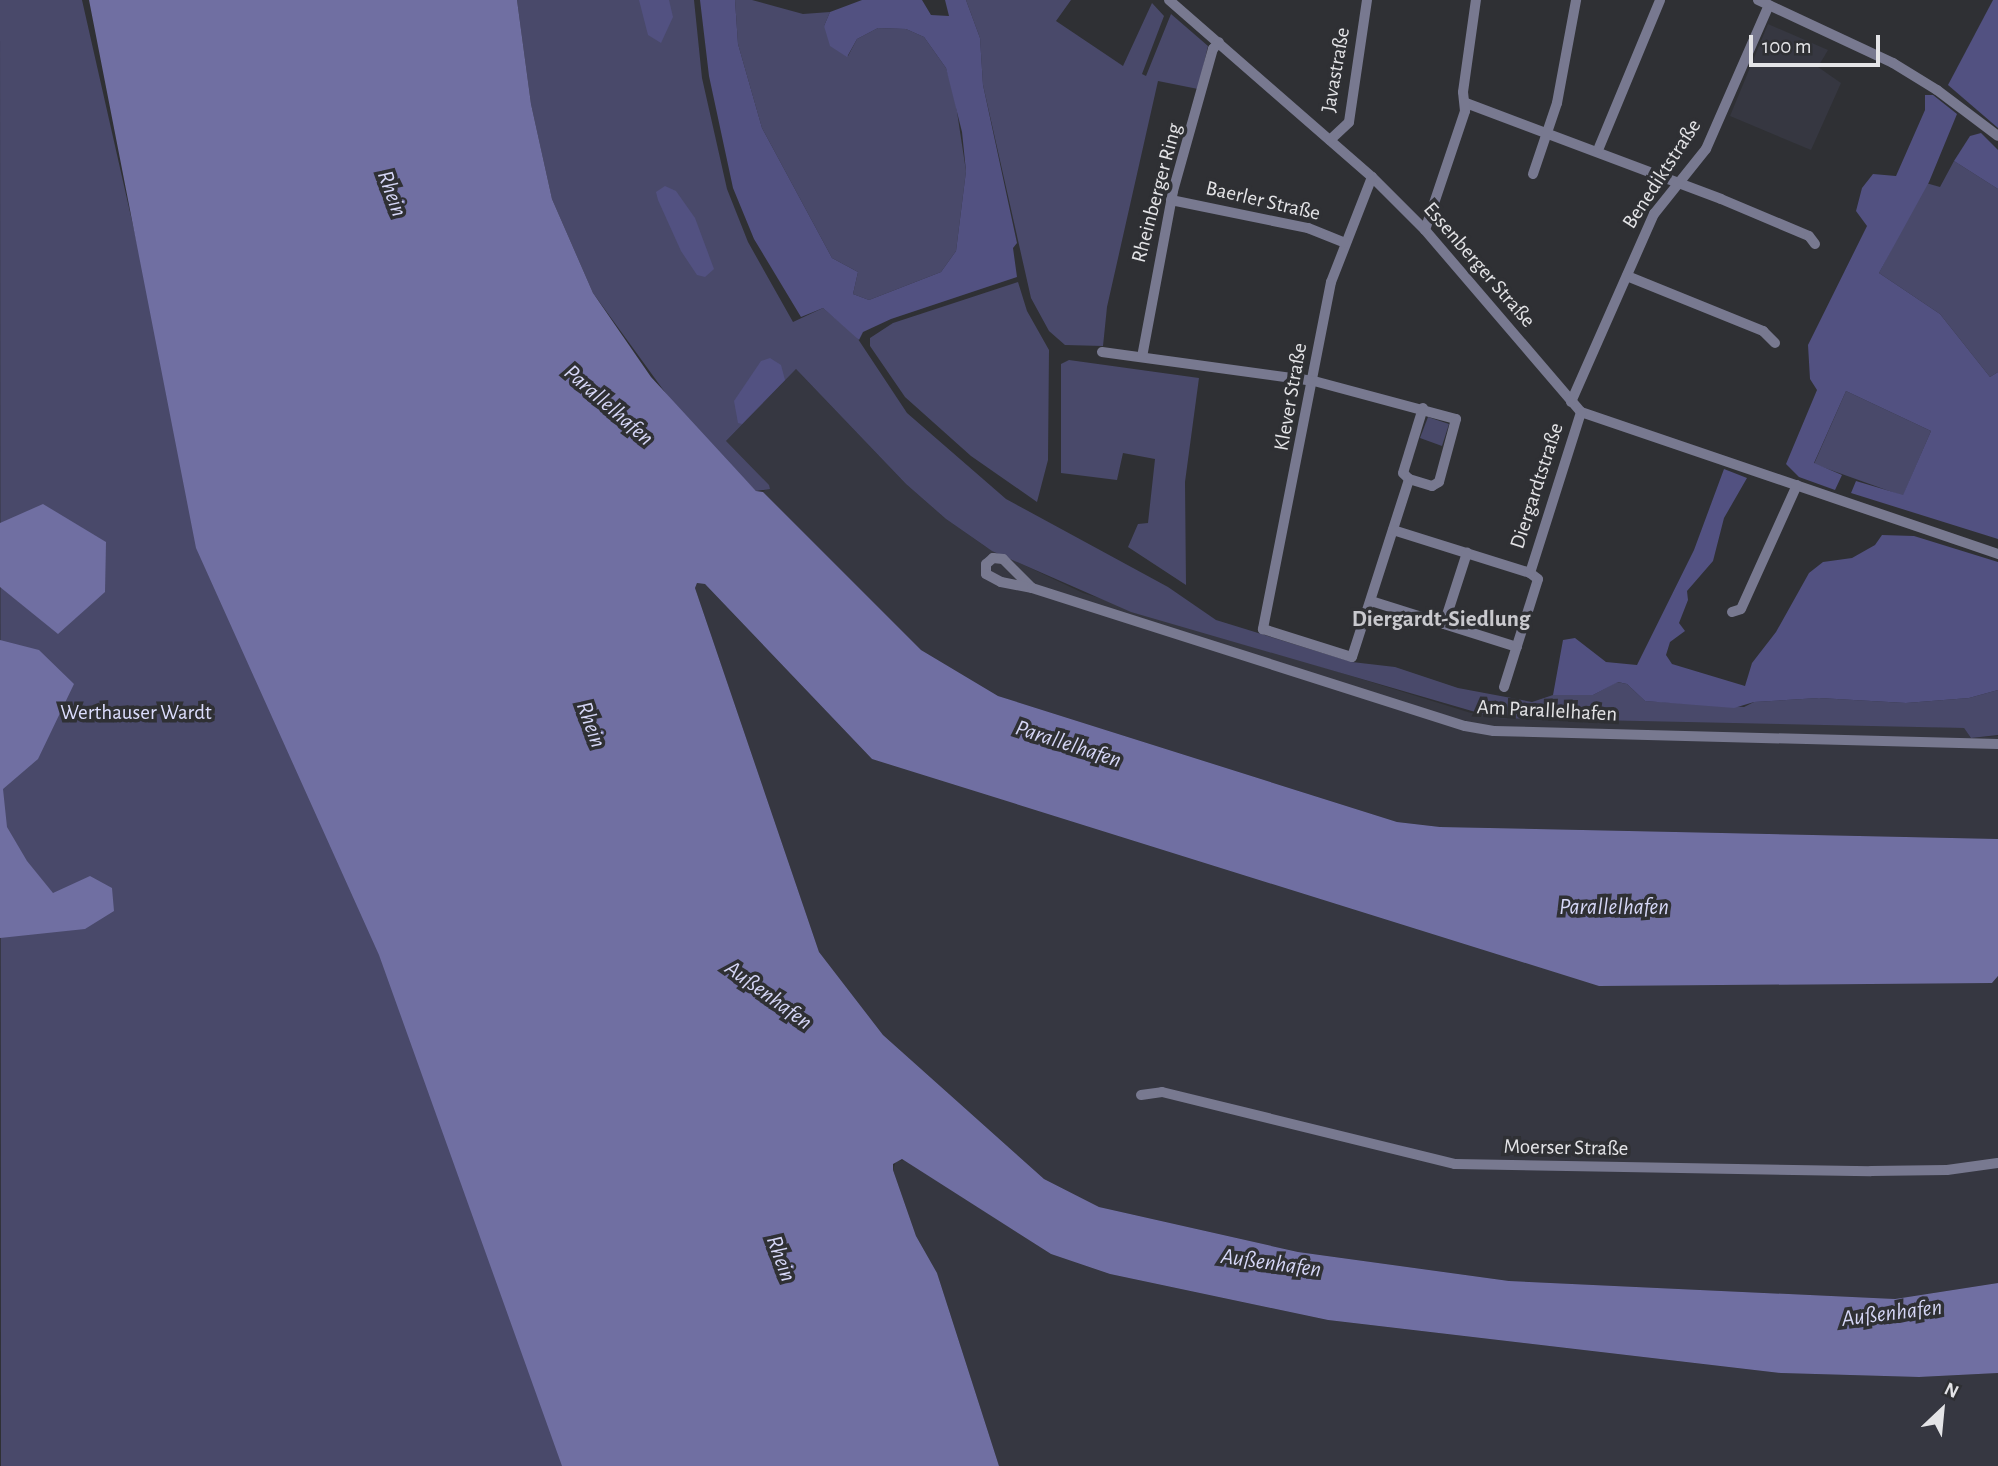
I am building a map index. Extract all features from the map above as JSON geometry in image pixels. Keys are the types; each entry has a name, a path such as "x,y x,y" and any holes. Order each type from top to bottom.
{"street":[{"name":"Essenberger Straße","path":"1169,0 1372,177 1425,230 1581,412 1631,433 1797,485 1998,553"},
{"name":"Javastraße","path":"1330,140 1349,122 1367,0"},
{"path":"1425,230 1466,103 1463,92 1476,0"},
{"path":"1533,174 1547,131 1576,0"},
{"path":"1598,150 1660,0"},
{"path":"1758,0 1902,69 1998,136"},
{"path":"1782,11 1787,0"},
{"name":"Benediktstraße","path":"1571,401 1654,214 1706,149 1769,5"},
{"name":"Rheinberger Ring","path":"1142,357 1171,200 1213,49 1219,43"},
{"path":"1466,103 1680,182 1809,236 1815,244"},
{"name":"Klever Straße","path":"1371,601 1353,657 1263,629 1314,381 1331,282 1372,177"},
{"name":"Baerler Straße","path":"1171,200 1308,228 1345,243"},
{"path":"1627,276 1763,331 1775,343"},
{"path":"1102,352 1314,381 1423,408 1452,417 1457,423 1438,482 1432,485 1409,479 1404,472 1423,408"},
{"name":"Diergardtstraße","path":"1504,687 1538,579 1530,573 1581,412"},
{"path":"1409,479 1371,601 1517,647"},
{"path":"1732,611 1741,608 1797,485"},
{"path":"1393,530 1530,573"},
{"path":"1444,624 1467,553"},
{"name":"Am Parallelhafen","path":"1032,588 1465,726 1494,731 1998,744"},
{"name":"Moerser Straße","path":"1141,1095 1161,1092 1455,1164 1871,1171 1947,1170 1998,1163"}],"shaded area":[{"path":"639,0 669,0 673,17 661,43 648,35"},
{"path":"700,0 735,0 738,44 762,128 832,258 858,272 853,294 869,300 941,272 956,251 966,171 962,132 946,68 924,37 906,29 878,28 857,39 847,57 830,46 824,26 830,12 862,0 922,0 931,15 949,16 945,0 966,0 980,38 983,85 1017,243 1013,248 1017,277 891,319 863,332 859,340 823,308 801,317 754,239 733,188 709,76"},
{"path":"1993,0 1998,0 1998,128 1948,85"},
{"path":"1768,24 1828,50 1818,67 1841,83 1811,150 1730,116"},
{"path":"1925,95 1933,95 1957,114 1929,182 1879,273 1940,314 1990,377 1998,372 1998,539 1851,493 1856,481 1903,495 1931,431 1846,391 1814,463 1842,475 1835,490 1799,477 1786,464 1817,390 1810,379 1808,345 1867,226 1856,211 1862,188 1873,174 1896,176 1925,110"},
{"path":"1981,133 1998,150 1998,189 1954,161 1970,136"},
{"path":"665,186 676,191 695,218 714,269 705,277 697,275 681,251 658,200 656,192"},
{"path":"770,358 781,365 785,380 742,424 738,423 734,401 761,361"},
{"path":"796,369 906,484 946,519 986,547 1083,593 1471,713 1964,728 1971,738 1998,736 1998,839 1440,827 1397,822 998,696 921,650 763,492 766,489 725,442"},
{"path":"1724,469 1747,478 1724,518 1713,561 1687,591 1688,600 1679,623 1685,631 1670,642 1666,655 1672,664 1745,686 1752,663 1776,632 1809,573 1823,562 1852,558 1875,545 1882,535 1914,536 1998,562 1998,690 1969,698 1906,703 1819,698 1754,702 1734,708 1645,701 1627,684 1618,682 1593,695 1553,695 1563,640 1575,638 1606,662 1637,665 1694,550"},
{"path":"697,583 705,584 872,759 1992,983 1998,976 1998,1283 1895,1299 1509,1281 1298,1252 1099,1207 1044,1179 883,1035 819,952 695,588"},
{"path":"905,1160 1051,1254 1110,1274 1328,1320 1781,1373 1919,1377 1998,1373 1998,1466 999,1466 937,1273 916,1236 893,1170 896,1161"}],"green space":[{"name":"Werthauser Wardt","path":"0,0 82,0 149,296 569,1466 1,1466"},
{"path":"517,0 694,0 702,78 727,189 748,242 793,322 823,308 856,336 907,413 1006,499 1168,587 1216,620 1352,662 1395,667 1458,688 1532,702 1553,695 1593,695 1617,682 1627,684 1645,701 1744,707 1754,702 1819,698 1906,703 1969,698 1998,690 1998,735 1971,738 1964,728 1496,718 1131,612 992,551 946,519 906,484 796,369 726,441 769,485 770,489 756,491 680,413 593,293 552,199 531,104"},
{"path":"735,0 752,0 803,14 830,12 824,26 848,56 857,39 878,28 906,29 924,37 946,68 954,92 966,171 956,251 941,272 869,300 853,294 858,272 832,258 762,128 738,44"},
{"path":"966,0 1071,0 1056,21 1123,66 1152,3 1164,16 1142,74 1146,76 1171,14 1208,46 1198,89 1158,81 1107,307 1103,346 1065,345 1049,331 1031,298 983,85 980,38"},
{"path":"1954,161 1998,189 1998,372 1990,377 1940,314 1879,273 1926,183 1940,187"},
{"path":"1018,282 1027,311 1049,350 1048,460 1037,502 971,456 905,397 870,346 870,338 893,323"},
{"path":"1069,360 1199,378 1185,482 1186,585 1128,547 1138,524 1148,523 1155,459 1123,453 1117,480 1061,473 1061,364"},
{"path":"1846,391 1931,431 1903,496 1814,464"},
{"path":"1428,417 1449,424 1442,446 1420,438"}],"water":[{"path":"89,0 517,0 531,104 552,199 593,293 651,377 756,491 763,492 921,650 998,696 1397,822 1440,827 1998,839 1998,976 1992,983 1599,986 872,759 705,584 697,583 695,588 819,952 883,1035 1044,1179 1099,1207 1298,1252 1509,1281 1895,1299 1998,1283 1998,1373 1919,1377 1781,1373 1328,1320 1110,1274 1051,1254 902,1159 893,1164 893,1170 916,1236 937,1273 999,1466 562,1466 379,955 196,548"},
{"path":"43,504 106,542 105,592 58,634 0,587 0,523"},
{"path":"0,640 39,650 74,684 38,759 3,789 7,827 27,861 53,893 90,876 112,888 114,911 85,929 0,938"}],"district":[{"name":"Diergardt-Siedlung","path":"1441,620"}],"water label":[{"name":"Rhein","path":"391,194"},
{"name":"Parallelhafen","path":"608,406"},
{"name":"Rhein","path":"590,725"},
{"name":"Parallelhafen","path":"1068,745"},
{"name":"Parallelhafen","path":"1614,908"},
{"name":"Außenhafen","path":"768,996"},
{"name":"Rhein","path":"780,1259"},
{"name":"Außenhafen","path":"1271,1264"},
{"name":"Außenhafen","path":"1892,1314"}]}
